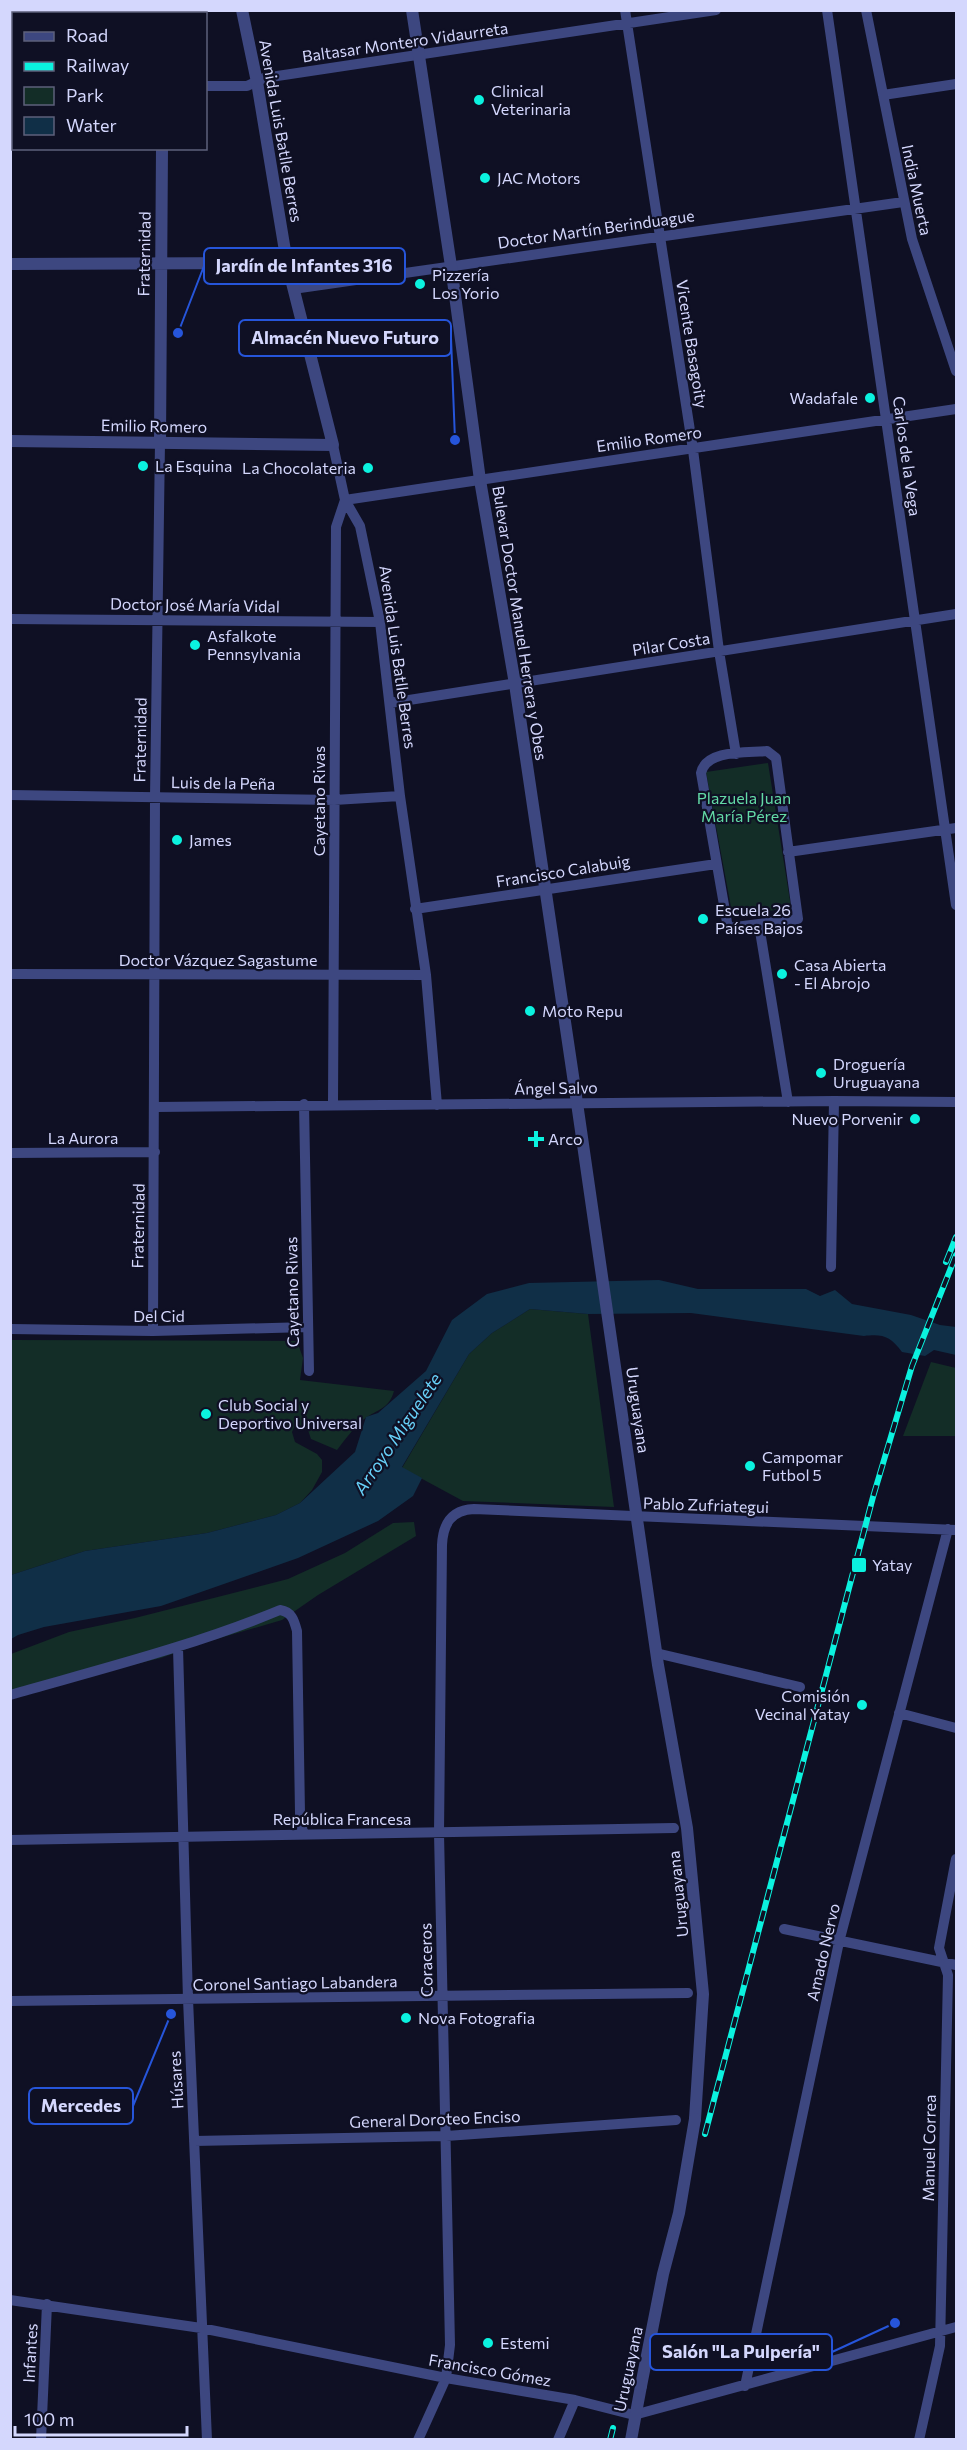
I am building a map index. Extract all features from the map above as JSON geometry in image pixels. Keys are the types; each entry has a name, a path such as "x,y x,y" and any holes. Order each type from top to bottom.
{"street":[{"name":"Avenida Luis Batlle Berres","path":"243,10 287,263 345,500 360,526 380,622 400,796 426,975 437,1105"},
{"name":"Bulevar Doctor Manuel Herrera y Obes","path":"412,10 451,266 480,480 515,684 597,1240"},
{"name":"Vicente Basagoity","path":"625,10 693,450 736,754"},
{"name":"Baltasar Montero Vidaurreta","path":"207,86 247,86 264,78 716,10"},
{"name":"Carlos de la Vega","path":"827,10 944,830 957,905"},
{"name":"India Muerta","path":"866,10 912,239 957,371"},
{"path":"883,95 957,84"},
{"name":"Fraternidad","path":"153,1331 156,1107 155,797 162,150"},
{"name":"Doctor Martín Berinduague","path":"293,289 903,202"},
{"path":"10,264 287,263"},
{"name":"Emilio Romero","path":"345,500 957,409"},
{"name":"Emilio Romero","path":"10,441 333,445"},
{"name":"Cayetano Rivas","path":"333,1104 336,527 345,500"},
{"name":"Pilar Costa","path":"390,702 957,614"},
{"name":"Doctor José María Vidal","path":"10,620 380,622"},
{"path":"767,751 776,758 788,852 798,919 728,928 701,773 703,766 714,757 736,754 767,751"},
{"name":"Luis de la Peña","path":"10,795 334,800 400,796"},
{"path":"788,852 957,828"},
{"name":"Francisco Calabuig","path":"415,909 716,864"},
{"path":"759,925 788,1102"},
{"name":"Doctor Vázquez Sagastume","path":"10,975 426,975"},
{"path":"831,1267 834,1101"},
{"name":"Ángel Salvo","path":"156,1107 304,1104 957,1102"},
{"name":"Cayetano Rivas","path":"304,1104 309,1371"},
{"name":"La Aurora","path":"10,1154 155,1152"},
{"name":"Uruguayana","path":"597,1240 657,1659 687,1828 703,1995 695,2119 679,2213 663,2274 631,2439"},
{"name":"Del Cid","path":"10,1329 153,1331 308,1327"},
{"name":"Pablo Zufriategui","path":"454,1514 474,1509 952,1530"},
{"name":"Coraceros","path":"418,2439 446,2378 450,2345 439,1833 442,1545 446,1525 454,1514"},
{"name":"Amado Nervo","path":"745,2386 839,1942 899,1713 952,1530"},
{"path":"10,1695 230,1631 280,1610 291,1613 297,1630 300,1813 303,1834"},
{"name":"Húsares","path":"178,1647 188,1999 207,2439"},
{"path":"657,1659 800,1687"},
{"path":"899,1713 957,1728"},
{"name":"República Francesa","path":"10,1840 674,1828"},
{"name":"Manuel Correa","path":"919,2439 940,2346 948,1976 939,1948 957,1858"},
{"path":"784,1929 957,1965"},
{"name":"Coronel Santiago Labandera","path":"10,2001 688,1993"},
{"name":"General Doroteo Enciso","path":"194,2141 446,2136 676,2120"},
{"name":"Francisco Gómez","path":"10,2300 201,2328 446,2378 575,2400 634,2415 957,2326"},
{"name":"Infantes","path":"41,2439 47,2304"},
{"path":"558,2439 575,2400"}],"green space":[{"name":"Plazuela Juan María Pérez","path":"768,763 791,907 733,918 706,772"},
{"path":"530,1309 588,1314 614,1507 463,1501 402,1468 469,1354 492,1333"},
{"path":"10,1340 297,1341 303,1358 300,1380 394,1391 387,1404 359,1424 337,1450 311,1439 307,1427 295,1425 292,1432 295,1442 317,1454 322,1460 322,1472 312,1490 300,1503 276,1515 207,1533 85,1551 11,1575"},
{"path":"931,1362 956,1368 956,1436 903,1436"},
{"path":"414,1522 416,1536 318,1595 282,1620 161,1658 11,1694 11,1654 69,1632 135,1618 288,1579 345,1553 393,1523"}],"water":[{"name":"Arroyo Miguelete","path":"659,1280 698,1289 806,1289 820,1296 835,1290 852,1304 911,1315 940,1325 956,1327 956,1355 934,1350 925,1356 902,1352 890,1339 876,1335 864,1336 691,1313 588,1314 530,1309 492,1333 469,1354 402,1467 422,1478 413,1496 378,1521 298,1558 161,1606 44,1627 11,1639 11,1575 85,1551 207,1533 276,1515 300,1503 355,1452 366,1417 378,1413 426,1371 452,1320 487,1294 529,1283"}],"railway":[{"path":"946,1262 956,1237"},
{"path":"705,2134 873,1497 912,1366 956,1255"},
{"path":"610,2440 613,2428"}],"place":[{"name":"Clinical Veterinaria","path":"479,100"},
{"name":"JAC Motors","path":"485,178"},
{"name":"Pizzería Los Yorio","path":"420,284"},
{"name":"Jardín de Infantes 316","path":"178,333"},
{"name":"Wadafale","path":"870,398"},
{"name":"Almacén Nuevo Futuro","path":"455,440"},
{"name":"La Esquina","path":"143,466"},
{"name":"La Chocolateria","path":"368,468"},
{"name":"Asfalkote Pennsylvania","path":"195,645"},
{"name":"James","path":"177,840"},
{"name":"Escuela 26 Países Bajos","path":"703,919"},
{"name":"Casa Abierta - El Abrojo","path":"782,974"},
{"name":"Moto Repu","path":"530,1011"},
{"name":"Droguería Uruguayana","path":"821,1073"},
{"name":"Nuevo Porvenir","path":"915,1119"},
{"name":"Arco","path":"536,1139"},
{"name":"Club Social y Deportivo Universal","path":"206,1414"},
{"name":"Campomar Futbol 5","path":"750,1466"},
{"name":"Yatay","path":"859,1565"},
{"name":"Comisión Vecinal Yatay","path":"862,1705"},
{"name":"Mercedes","path":"171,2014"},
{"name":"Nova Fotografia","path":"406,2018"},
{"name":"Salón \"La Pulpería\"","path":"895,2323"},
{"name":"Estemi","path":"488,2343"}]}
